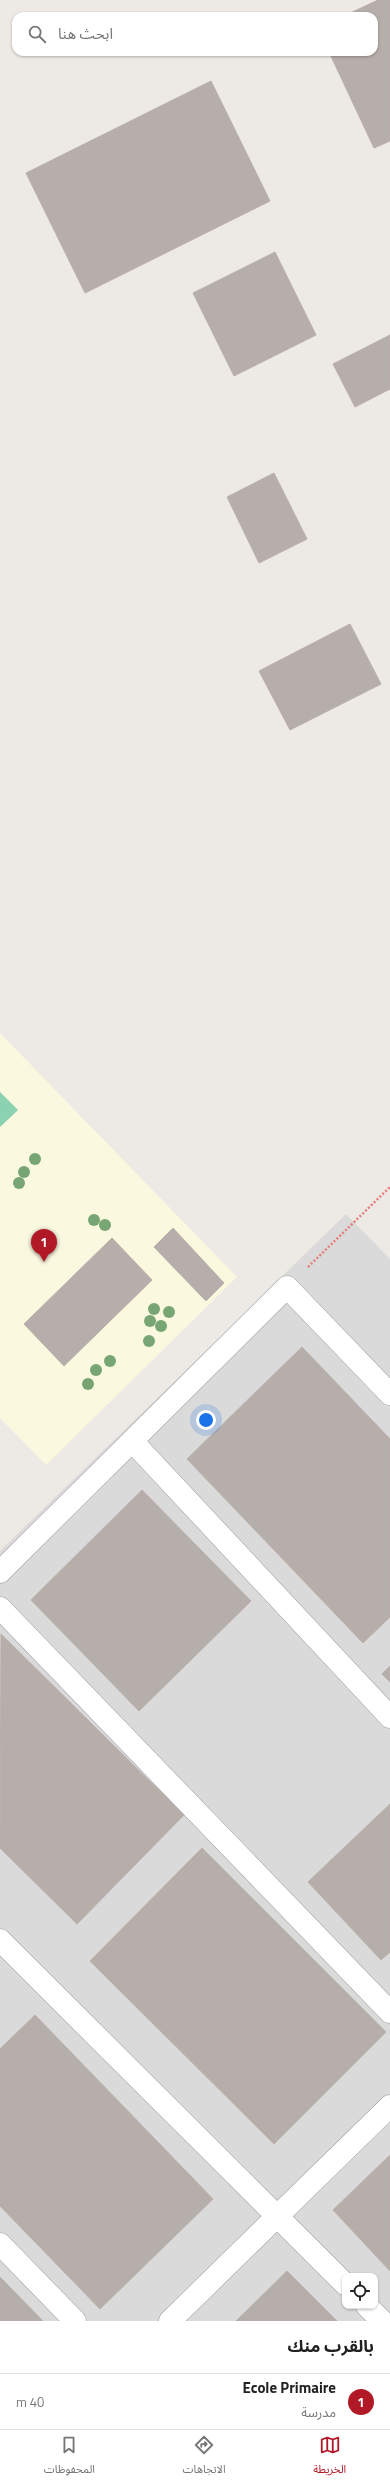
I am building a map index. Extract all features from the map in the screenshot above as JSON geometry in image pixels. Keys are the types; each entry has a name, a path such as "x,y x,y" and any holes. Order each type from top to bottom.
{"street":[{"path":"0,1572 287,1287 390,1394"},
{"path":"132,1441 390,1717"},
{"path":"0,1608 390,2012"},
{"path":"0,1940 342,2281"},
{"path":"170,2321 276,2215 390,2106"},
{"path":"0,2244 75,2321"},
{"path":"370,2309 382,2321"}],"path":[{"path":"287,1287 390,1187"}],"shaded area":[{"path":"0,1033 237,1277 46,1465 0,1418 0,1127 18,1110 0,1092","holes":["173,1229 224,1282 206,1300 154,1247","112,1238 152,1280 64,1366 24,1324"]},
{"path":"346,1214 390,1259 390,2321 0,2321 0,1551"}],"green space":[{"path":"0,1092 18,1110 0,1127"}],"building":[{"path":"378,0 390,0 390,141 374,148 331,56 378,56 378,12 352,12"},
{"path":"211,81 270,201 85,293 26,173"},
{"path":"275,252 316,335 234,376 193,293"},
{"path":"390,335 390,389 355,407 333,364"},
{"path":"274,473 307,539 259,563 227,497"},
{"path":"350,624 381,684 290,730 259,671"},
{"path":"173,1228 224,1283 206,1301 154,1247"},
{"path":"112,1238 152,1280 64,1366 24,1324"},
{"path":"302,1347 390,1439 390,1617 363,1643 187,1459"},
{"path":"142,1490 251,1601 139,1711 31,1600"},
{"path":"1,1634 184,1815 77,1924 0,1848"},
{"path":"390,1666 390,1682 382,1674"},
{"path":"390,1804 390,1952 381,1960 308,1882"},
{"path":"202,1848 386,2032 274,2144 90,1961"},
{"path":"35,2015 213,2199 100,2309 0,2206 0,2049"},
{"path":"390,2155 390,2271 333,2210"},
{"path":"287,2271 337,2321 236,2321"},
{"path":"0,2277 43,2321 0,2321"}],"place":[{"name":"Ecole Primaire","path":"44,1262"}]}
